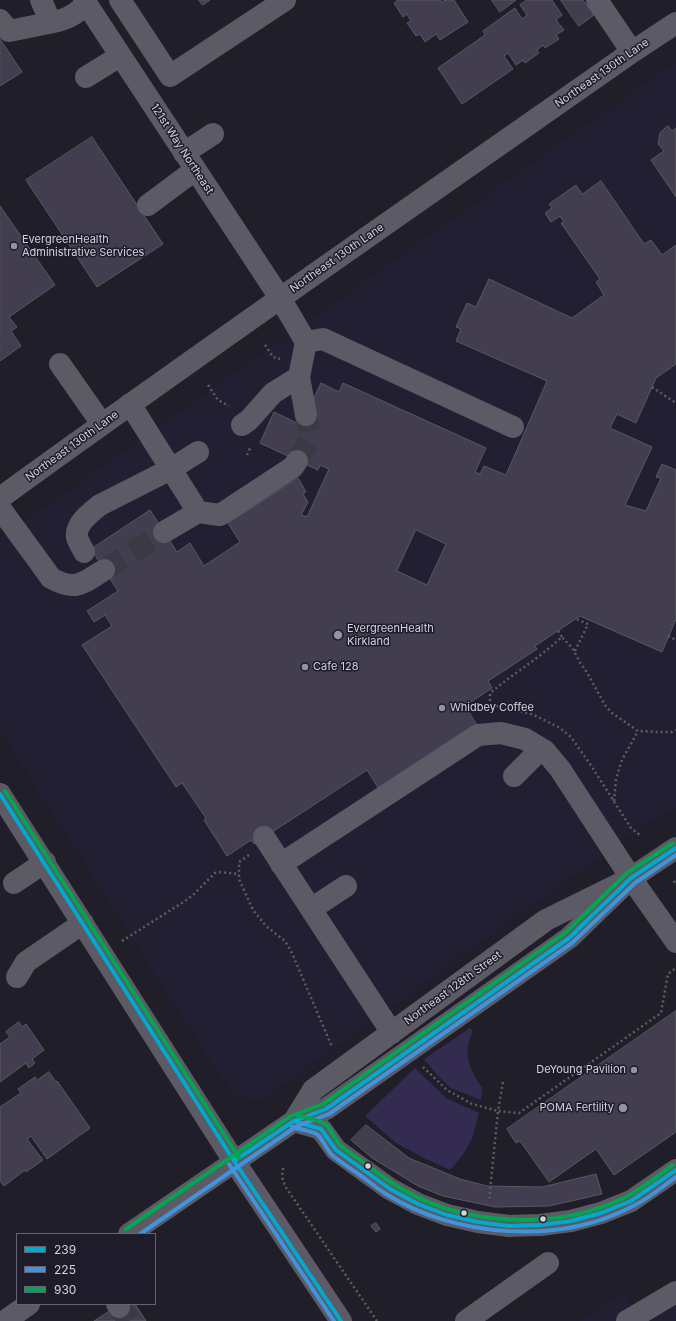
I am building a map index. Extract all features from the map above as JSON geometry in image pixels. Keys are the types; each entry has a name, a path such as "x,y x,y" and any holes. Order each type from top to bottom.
{"street":[{"path":"41,0 47,14 44,24"},
{"path":"120,0 170,76 285,0"},
{"path":"597,0 632,52"},
{"path":"0,20 9,30 61,21 78,13 85,2"},
{"name":"121st Way Northeast","path":"85,2 280,298 306,342"},
{"name":"Northeast 130th Lane","path":"0,498 280,298 632,52 676,23"},
{"path":"86,77 120,56"},
{"path":"148,205 190,161 213,134"},
{"path":"242,425 249,420 274,393 292,369 306,342 323,339 513,427"},
{"path":"60,364 102,424"},
{"path":"292,369 306,415"},
{"path":"130,404 198,512"},
{"path":"84,552 77,537 79,527 92,511 100,505 171,469 198,452"},
{"path":"164,532 198,512 220,515 293,467 297,460"},
{"path":"0,508 51,578 60,583 72,586 80,584 104,570"},
{"path":"281,864 478,735 501,733 525,739 545,751 560,769 631,878 676,942"},
{"path":"514,776 540,749"},
{"path":"0,794 234,1161 341,1321"},
{"path":"259,844 281,864 392,1033"},
{"name":"Northeast 128th Street","path":"294,1121 313,1090 546,920 631,878 676,848"},
{"path":"14,883 44,862"},
{"name":"Northeast 128th Street","path":"130,1233 294,1121 326,1109 568,938 631,878"},
{"path":"311,909 346,886"},
{"path":"17,977 26,962 83,923"},
{"path":"294,1121 320,1129 336,1150 390,1189 418,1204 447,1215 478,1222 509,1226 540,1225 571,1221 601,1213 631,1201 676,1170"},
{"path":"466,1321 548,1263"},
{"path":"627,1321 676,1292"},
{"path":"5,1321 28,1305"}],"path":[{"path":"264,345 273,357 292,369"},
{"path":"208,385 218,400 230,407"},
{"path":"652,387 676,403"},
{"path":"574,651 588,624 576,619"},
{"path":"558,631 574,651 604,705 612,714 638,731 672,732 676,730"},
{"path":"668,636 676,640"},
{"path":"490,706 490,693 548,650 562,637"},
{"path":"614,801 616,779 622,760 638,731"},
{"path":"259,844 239,862 239,879 253,910 266,926 286,941 332,1047"},
{"path":"122,941 193,895 215,873 239,874"},
{"path":"674,881 676,885"},
{"path":"408,1051 426,1071 448,1090 472,1104 519,1114 661,1013 668,974 676,968"},
{"path":"487,1223 498,1110 503,1082"},
{"path":"283,1168 282,1177 285,1186 377,1321"}],"shaded area":[{"name":"EvergreenHealth Kirkland","path":"676,61 676,807 645,825 262,1100 237,1097 221,1077 0,731 0,539"},
{"path":"470,1028 473,1031 468,1043 468,1058 473,1073 482,1087 481,1100 451,1088 439,1077 424,1059"},
{"path":"415,1068 446,1098 479,1113 472,1139 462,1156 450,1170 396,1143 365,1116"},
{"path":"676,1292 676,1321 578,1321 624,1293 638,1315"}],"building":[{"path":"199,0 210,0 203,5"},
{"path":"397,0 440,0 442,2 445,0 454,0 468,22 440,40 436,34 425,42 420,34 416,36 407,23 411,21 407,14 403,17 394,3"},
{"path":"492,0 516,0 500,12"},
{"path":"527,0 552,0 562,15 556,20 564,30 556,35 559,39 545,48 543,45 537,50 539,53 525,63 523,60 516,65 508,53 504,56 513,69 462,104 438,68 485,35 483,31 515,8 522,19 527,15 520,5"},
{"path":"561,0 583,0 594,15 579,26"},
{"path":"0,39 22,72 0,86"},
{"path":"668,126 672,131 676,128 676,197 651,160 664,151 658,144 660,133"},
{"path":"92,137 163,244 97,287 26,180"},
{"path":"601,181 644,244 651,240 662,255 676,245 676,364 656,378 636,423 617,414 610,428 652,447 625,505 646,511 661,478 656,477 662,464 676,470 676,619 662,652 580,616 535,646 537,649 488,681 492,688 465,706 477,725 379,789 367,770 254,844 251,840 227,856 204,820 206,818 182,783 176,787 82,645 112,626 105,615 94,622 87,611 118,591 91,549 150,510 177,552 190,543 204,566 240,542 228,523 298,478 306,492 303,494 308,502 301,515 307,517 329,469 320,465 318,470 260,443 274,412 301,425 321,383 339,392 343,383 486,448 475,472 480,474 484,466 506,475 547,381 456,341 461,329 456,327 467,303 476,307 489,279 572,318 604,295 596,282 600,279 561,223 564,222 560,216 551,222 545,213 552,208 549,204 576,185 582,194","holes":["416,530 446,544 427,585 397,571"]},
{"name":"EvergreenHealth Administrative Services","path":"0,206 55,285 9,317 17,327 11,331 21,346 0,361"},
{"name":"DeYoung Pavilion","path":"676,1011 676,1132 614,1175 596,1149 549,1182 520,1141 516,1143 507,1129"},
{"path":"19,1022 22,1027 26,1024 44,1050 32,1059 35,1063 29,1068 26,1063 0,1082 0,1044 10,1037 6,1032"},
{"path":"49,1072 90,1128 47,1159 31,1136 27,1139 43,1160 26,1172 25,1170 4,1186 0,1181 0,1107 21,1093 18,1089 35,1077 37,1080"},
{"path":"366,1125 409,1158 460,1179 487,1186 542,1187 596,1174 602,1194 549,1206 495,1207 443,1196 418,1186 372,1158 351,1140"},
{"path":"376,1223 380,1229 376,1232 371,1226"},
{"path":"123,1305 136,1305 146,1321 94,1321 111,1310"}],"tunnel":[{"path":"297,461 310,438 306,415"},
{"path":"104,570 164,532"},
{"path":"119,1307 129,1321"}],"transit line":[{"name":"930","path":"5,791 239,1158"},
{"name":"239","path":"0,794 234,1161 341,1321"},
{"name":"930","path":"126,1229 291,1116 323,1104 565,933 627,873 673,843"},
{"name":"239","path":"234,1161 294,1121 326,1109 569,938 631,878 676,848"},
{"name":"225","path":"141,1233 297,1126 329,1114 572,943 635,883 676,855"},
{"name":"930","path":"296,1115 325,1124 341,1146 380,1175 418,1198 447,1209 477,1216 508,1220 540,1219 571,1215 600,1208 628,1196 673,1165"},
{"name":"239","path":"294,1121 321,1129 336,1150 390,1189 418,1204 447,1215 478,1222 509,1226 540,1225 571,1221 601,1213 631,1201 676,1170"},
{"name":"225","path":"292,1127 310,1131 318,1135 332,1155 386,1194 414,1209 444,1220 476,1227 508,1231 541,1231 573,1227 604,1218 633,1206 650,1196 676,1177"},
{"name":"225","path":"229,1164 334,1321"}],"place":[{"name":"EvergreenHealth Administrative Services","path":"14,246"},
{"name":"EvergreenHealth Kirkland","path":"338,635"},
{"name":"Cafe 128","path":"305,667"},
{"name":"Whidbey Coffee","path":"442,708"},
{"name":"DeYoung Pavilion","path":"634,1070"},
{"name":"POMA Fertility","path":"623,1108"}]}
